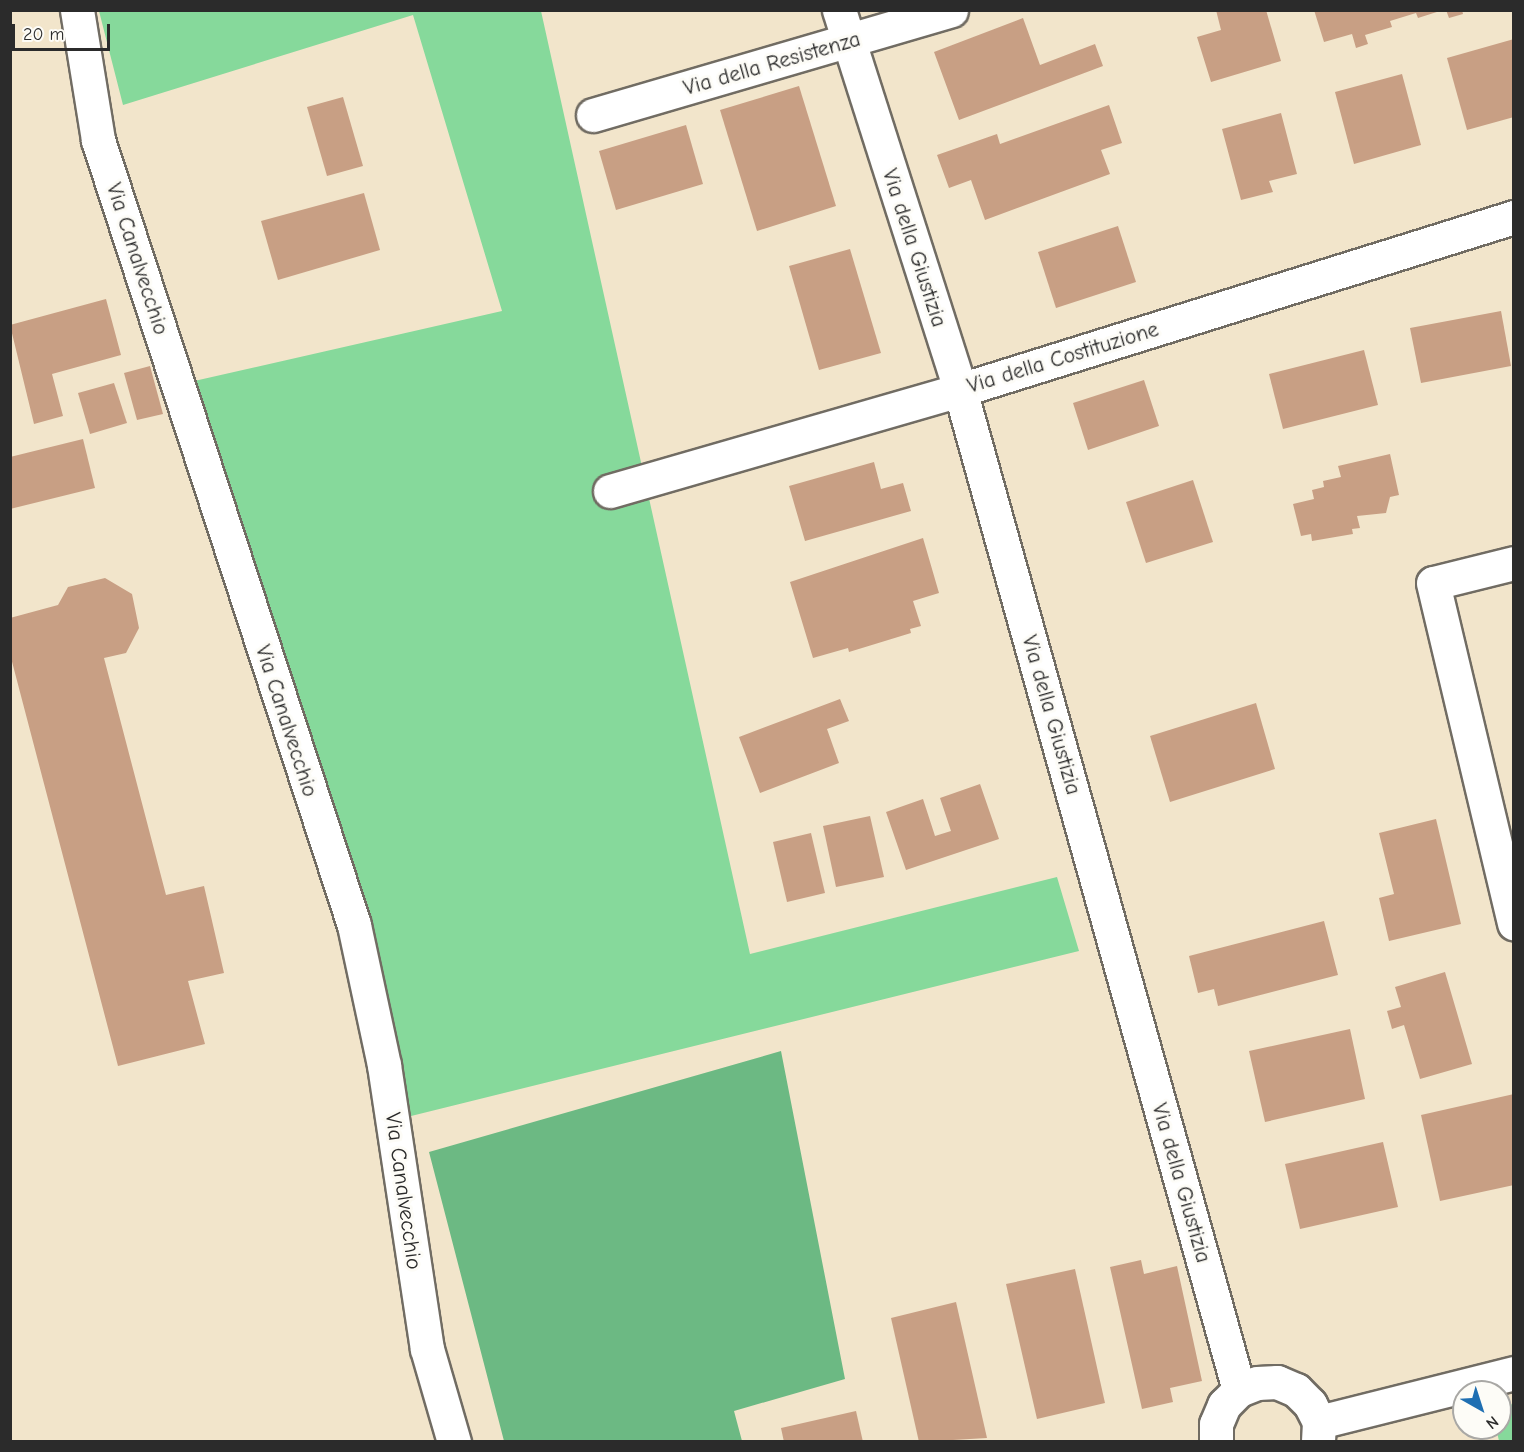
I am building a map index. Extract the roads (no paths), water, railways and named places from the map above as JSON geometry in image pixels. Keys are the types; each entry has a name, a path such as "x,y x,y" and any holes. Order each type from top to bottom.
{"street":[{"name":"Via Canalvecchio","path":"77,10 98,140 354,926 384,1065 427,1349 454,1442"},
{"name":"Via della Giustizia","path":"839,10 960,390 1239,1390"},
{"name":"Via della Resistenza","path":"593,116 848,43 951,10"},
{"name":"Via della Costituzione","path":"610,491 960,390 1514,217"},
{"path":"1514,563 1433,583 1514,924"},
{"path":"1216,1442 1216,1424 1224,1405 1239,1390 1257,1383 1287,1386 1310,1404 1319,1432 1514,1373"}]}
